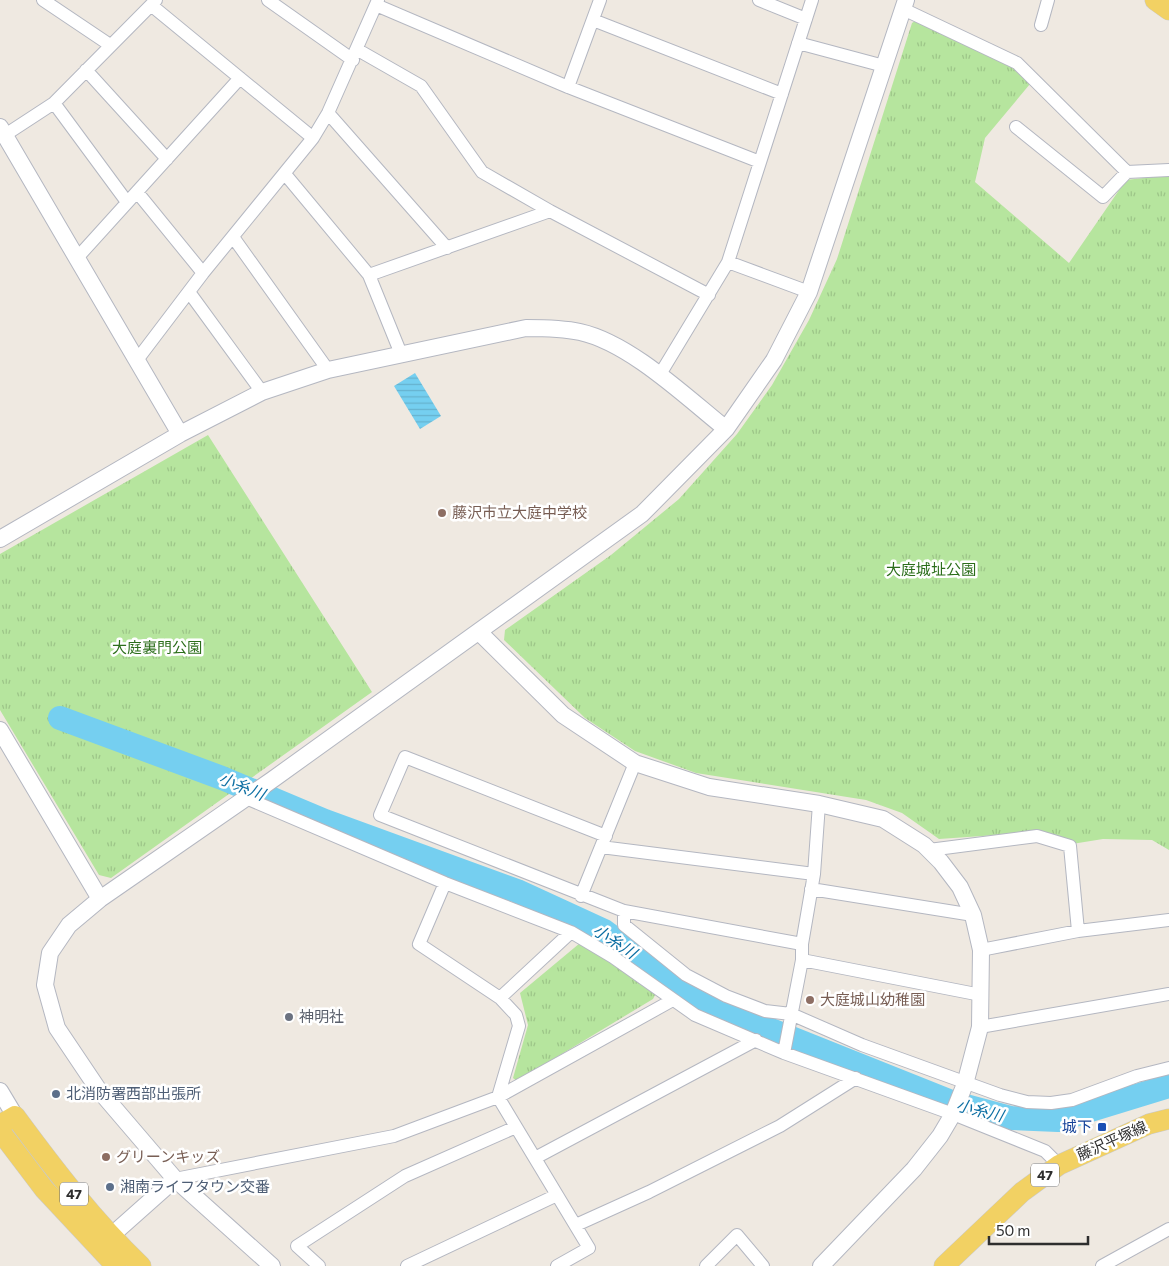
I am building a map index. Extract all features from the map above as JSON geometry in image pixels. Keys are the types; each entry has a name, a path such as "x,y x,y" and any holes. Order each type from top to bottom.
{"main road":[{"path":"1155,0 1169,10"},
{"name":"藤沢平塚線","path":"951,1263 1022,1192 1059,1165 1149,1124 1169,1119"},
{"name":"47","path":"7,1121 59,1177 104,1242 116,1266"},
{"name":"47","path":"0,1131 44,1189 104,1242 141,1266"}],"street":[{"path":"43,0 110,45"},
{"path":"268,0 355,55 421,86 482,172 550,211 709,295"},
{"path":"568,87 600,0"},
{"path":"759,0 806,19"},
{"path":"659,376 728,262 812,0"},
{"path":"1041,25 1048,0"},
{"path":"180,434 3,131 54,103 153,3 313,138"},
{"path":"136,360 203,273 313,138 328,114 377,3 568,87 760,162"},
{"path":"272,1266 174,1179 98,1089 58,1028 45,986 50,953 69,925 100,898 272,780 642,514 726,429 774,360 809,292 905,4 1017,62 1127,172"},
{"path":"593,20 782,94"},
{"path":"798,43 884,66"},
{"path":"86,70 167,158"},
{"path":"77,258 240,78"},
{"path":"54,103 127,202"},
{"path":"328,114 447,248"},
{"path":"1016,127 1103,197 1127,172 1169,170"},
{"path":"285,174 369,275 401,354"},
{"path":"137,192 203,273"},
{"path":"369,275 550,211"},
{"path":"233,237 328,370"},
{"path":"728,262 809,292"},
{"path":"189,292 262,392"},
{"path":"0,539 180,434 262,392 328,370 526,328 553,328 581,332 617,346 659,376 726,429"},
{"path":"479,632 564,716 635,763 709,787 819,804 883,819 929,850 960,887 973,914 981,950 980,1027 963,1088 954,1111 940,1136 914,1169 821,1266"},
{"path":"0,730 100,898"},
{"path":"802,944 624,911 581,896 380,815 405,757 604,841 814,874"},
{"path":"581,896 635,763"},
{"path":"246,798 445,883 571,932 613,958 671,1001 694,1015 856,1078 954,1111 1045,1151 1059,1165"},
{"path":"784,1049 802,960 802,944 814,874 819,804"},
{"path":"929,850 1037,836 1070,846 1078,931"},
{"path":"445,883 419,944 500,998 516,1014 519,1026 498,1097 589,1248 557,1266"},
{"path":"811,890 973,914"},
{"path":"624,911 624,924 686,975 712,989 765,1011 862,1046 963,1088 1027,1102 1051,1103 1072,1100 1137,1076 1169,1068"},
{"path":"981,950 1078,931 1169,920"},
{"path":"500,998 571,932"},
{"path":"802,960 981,995"},
{"path":"980,1027 1169,994"},
{"path":"104,1242 174,1179 394,1136 498,1097 671,1001"},
{"path":"535,1158 756,1040"},
{"path":"576,1225 649,1192 780,1126 856,1078"},
{"path":"0,1091 7,1121"},
{"path":"319,1266 297,1246 405,1176 516,1126"},
{"path":"408,1266 557,1195"},
{"path":"1102,1266 1169,1229"},
{"path":"706,1266 737,1235 764,1266"}],"green space":[{"name":"大庭城址公園","path":"918,19 1006,62 1030,84 985,138 975,182 1069,263 1126,180 1169,175 1169,850 1152,840 1103,839 1072,844 1038,832 939,839 902,813 866,800 696,773 635,751 585,718 504,640 505,630 611,555 679,499 737,434 772,385 809,320 837,259 912,23"},
{"name":"大庭裏門公園","path":"208,435 372,692 111,878 99,875 0,710 0,554"},
{"path":"580,943 587,944 656,993 653,999 517,1081 513,1078 528,1025 520,993"}],"water":[{"path":"415,373 441,416 420,429 394,386"}],"waterway":[{"name":"小糸川","path":"60,718 222,778 325,821 517,891 604,931 694,997 711,1006 951,1102 1011,1118 1058,1120 1169,1086"}],"place":[{"name":"藤沢市立大庭中学校","path":"442,513"},
{"name":"大庭城山幼稚園","path":"810,1000"},
{"name":"神明社","path":"289,1017"},
{"name":"北消防署西部出張所","path":"56,1094"},
{"name":"城下","path":"1102,1127"},
{"name":"グリーンキッズ","path":"106,1157"},
{"name":"湘南ライフタウン交番","path":"110,1187"}]}
